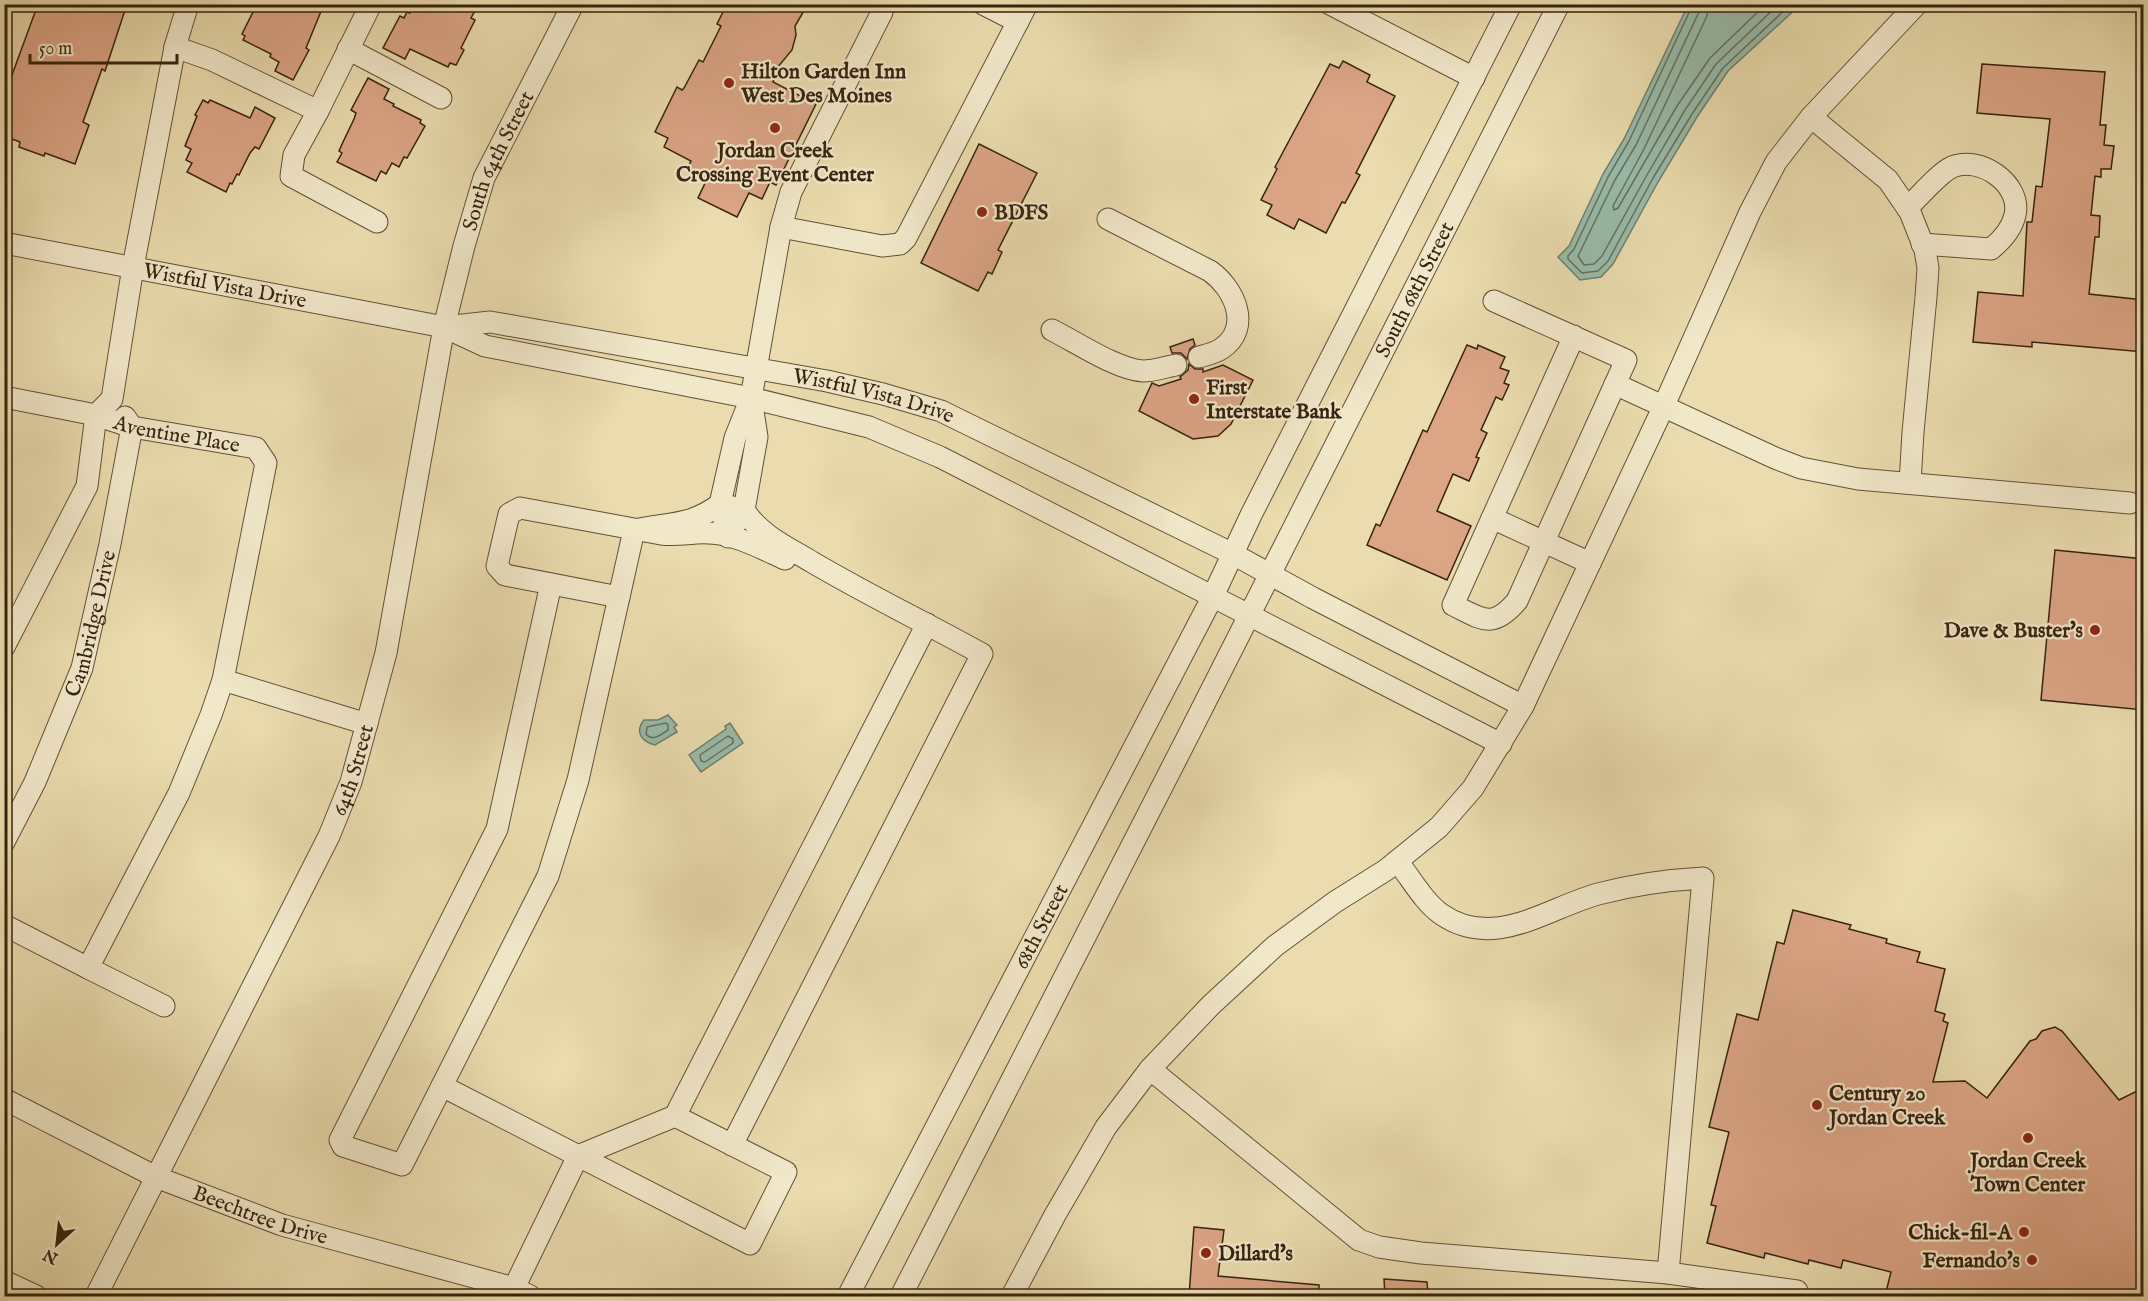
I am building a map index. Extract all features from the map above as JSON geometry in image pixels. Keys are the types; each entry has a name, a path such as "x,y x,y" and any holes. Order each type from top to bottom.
{"street":[{"path":"4,647 87,486 96,415 112,399 174,47 188,4"},
{"path":"371,4 294,155 291,176 377,222"},
{"name":"South 64th Street","path":"444,327 484,177 573,4"},
{"path":"781,227 882,246 900,244 906,238 1022,13 983,4"},
{"path":"1330,4 1474,78"},
{"name":"South 68th Street","path":"1233,554 1511,4"},
{"name":"South 68th Street","path":"1269,575 1559,4"},
{"path":"1012,1296 1054,1215 1106,1127 1150,1069 1211,1005 1275,946 1335,902 1386,870 1438,827 1473,788 1523,706 1762,187 1776,162 1810,117 1917,4"},
{"path":"728,537 720,504 735,438 751,398 781,227 791,192 882,12"},
{"path":"174,47 212,60 318,111"},
{"path":"348,50 441,98"},
{"path":"1810,117 1888,180 1916,224 1922,244 1928,268 1912,432 1910,483"},
{"path":"1907,208 1954,166 1981,166 1992,171 2010,188 2015,215 2004,237 1991,249 1922,244"},
{"path":"1108,219 1210,271 1228,288 1239,314 1232,338 1221,349 1199,357"},
{"name":"Wistful Vista Drive","path":"4,243 444,327 485,346 751,398 869,427 940,457 1501,744"},
{"path":"1494,301 1574,336 1626,360 1517,601 1494,620 1483,619 1453,605 1574,336"},
{"name":"Wistful Vista Drive","path":"444,327 490,322 827,381 883,394 940,411 1233,554 1269,575 1523,706"},
{"name":"64th Street","path":"96,1296 329,836 351,782 386,653 444,327"},
{"path":"1052,330 1135,370 1150,371 1176,365"},
{"path":"1615,384 1801,468 1858,479 2130,503"},
{"name":"Aventine Place","path":"4,397 96,415 132,427 256,448 266,463 224,680 179,793 88,968"},
{"path":"728,537 744,510 757,437 751,398"},
{"path":"112,399 132,427"},
{"name":"Cambridge Drive","path":"4,842 35,782 82,668 111,544 132,427"},
{"path":"720,504 744,510 752,523 765,534 837,576 982,654 732,1144"},
{"path":"634,530 687,522 705,515 720,504"},
{"path":"619,597 505,575 497,566 509,514 520,508 634,530 679,536 710,532 744,541 797,565 837,576"},
{"path":"1492,518 1590,563"},
{"path":"551,584 496,830 340,1140 343,1146 402,1165 548,876 578,780 634,530"},
{"name":"68th Street","path":"848,1296 1233,554"},
{"path":"901,1296 1269,575"},
{"path":"519,1294 578,1156 675,1116 927,624"},
{"path":"224,680 367,724"},
{"path":"1397,861 1429,904 1443,915 1480,928 1510,927 1597,895 1655,882 1703,878 1668,1273"},
{"path":"4,926 164,1006"},
{"path":"1150,1069 1359,1240 1378,1247 1421,1253 1668,1273 1797,1291"},
{"path":"442,1086 750,1244 786,1173 675,1116"},
{"name":"Beechtree Drive","path":"4,1099 156,1177 282,1225 519,1294"},
{"path":"4,1284 6,1282 36,1296"}],"water":[{"path":"1688,5 1800,5 1728,71 1658,182 1613,264 1601,277 1580,280 1558,257 1569,246 1603,174 1624,139"},
{"path":"668,715 677,725 674,727 677,732 655,745 646,742 640,732 644,720 658,720"},
{"path":"730,723 743,743 701,772 689,755 726,729 725,726"}],"building":[{"path":"38,4 127,4 105,71 102,69 83,122 89,125 75,164 45,153 44,156 19,147 20,142 4,136 4,97"},
{"path":"257,4 324,4 306,48 309,50 293,80 275,71 279,62 270,57 271,54 243,40 245,36 242,34"},
{"path":"415,4 467,4 476,9 471,18 475,20 461,48 464,50 456,65 450,63 448,67 410,49 405,59 383,48 400,16 404,18"},
{"name":"Hilton Garden Inn West Des Moines","path":"727,4 808,4 795,26 796,35 792,50 772,74 776,75 773,82 816,104 776,185 770,182 762,199 749,193 737,217 698,198 707,179 687,169 691,161 664,147 668,138 655,132 677,87 682,90 699,60 703,62 721,26 717,24"},
{"path":"1343,61 1370,75 1367,82 1395,96 1356,173 1360,175 1345,203 1342,202 1326,233 1299,219 1294,229 1267,215 1272,205 1261,200 1277,169 1275,167 1330,64 1339,68"},
{"path":"1982,64 2105,72 2100,125 2106,125 2104,145 2114,146 2111,169 2101,169 2101,177 2095,176 2091,215 2100,216 2099,237 2095,237 2089,294 2144,300 2144,352 2032,342 2032,347 1973,342 1978,292 2023,296 2027,222 2032,222 2036,186 2042,187 2050,119 1977,113"},
{"path":"368,78 389,89 384,99 421,120 420,123 425,126 407,158 404,157 399,167 392,163 386,174 381,171 376,181 337,162 342,153 339,151 356,113 351,110"},
{"path":"203,100 208,103 210,100 250,118 255,107 275,118 259,149 255,147 250,153 239,175 237,174 232,184 230,183 226,192 187,172 192,163 186,160 191,149 185,146 197,116 195,115"},
{"name":"BDFS","path":"979,144 1037,173 998,250 1002,252 992,274 988,272 978,291 921,263"},
{"path":"1193,339 1195,345 1190,349 1187,359 1181,353 1172,353 1170,347"},
{"path":"1467,345 1477,349 1478,345 1505,357 1500,368 1509,371 1504,383 1509,385 1502,400 1496,397 1481,430 1487,433 1476,457 1479,458 1469,481 1453,474 1437,511 1471,526 1447,580 1367,545 1376,524 1380,526 1423,430 1427,432"},
{"name":"First Interstate Bank","path":"1189,364 1195,369 1203,369 1203,372 1223,365 1253,380 1231,424 1218,436 1193,439 1139,411 1152,383 1159,386 1181,379 1180,377 1188,370"},
{"name":"Dave & Buster's","path":"2055,550 2144,559 2144,710 2041,700"},
{"path":"1793,910 1851,925 1849,929 1887,939 1886,943 1920,952 1917,962 1945,969 1935,1011 1945,1014 1943,1021 1948,1023 1933,1082 1965,1081 1987,1098 2030,1041 2036,1039 2042,1031 2055,1027 2062,1031 2119,1100 2139,1090 2140,1094 2144,1093 2144,1296 1885,1296 1891,1272 1843,1260 1841,1268 1809,1260 1808,1264 1765,1253 1764,1258 1707,1243 1716,1206 1711,1205 1729,1132 1709,1127 1737,1014 1758,1020 1777,942 1784,944"},
{"name":"Dillard's","path":"1194,1227 1224,1230 1218,1276 1319,1285 1319,1296 1189,1296"},
{"path":"1384,1279 1427,1282 1428,1296 1385,1296"}],"place":[{"name":"Hilton Garden Inn West Des Moines","path":"729,83"},
{"name":"Jordan Creek Crossing Event Center","path":"775,128"},
{"name":"BDFS","path":"982,212"},
{"name":"First Interstate Bank","path":"1194,399"},
{"name":"Dave & Buster's","path":"2095,630"},
{"name":"Century 20 Jordan Creek","path":"1817,1105"},
{"name":"Jordan Creek Town Center","path":"2028,1138"},
{"name":"Chick-fil-A","path":"2024,1232"},
{"name":"Dillard's","path":"1206,1253"},
{"name":"Fernando's","path":"2032,1260"}]}
